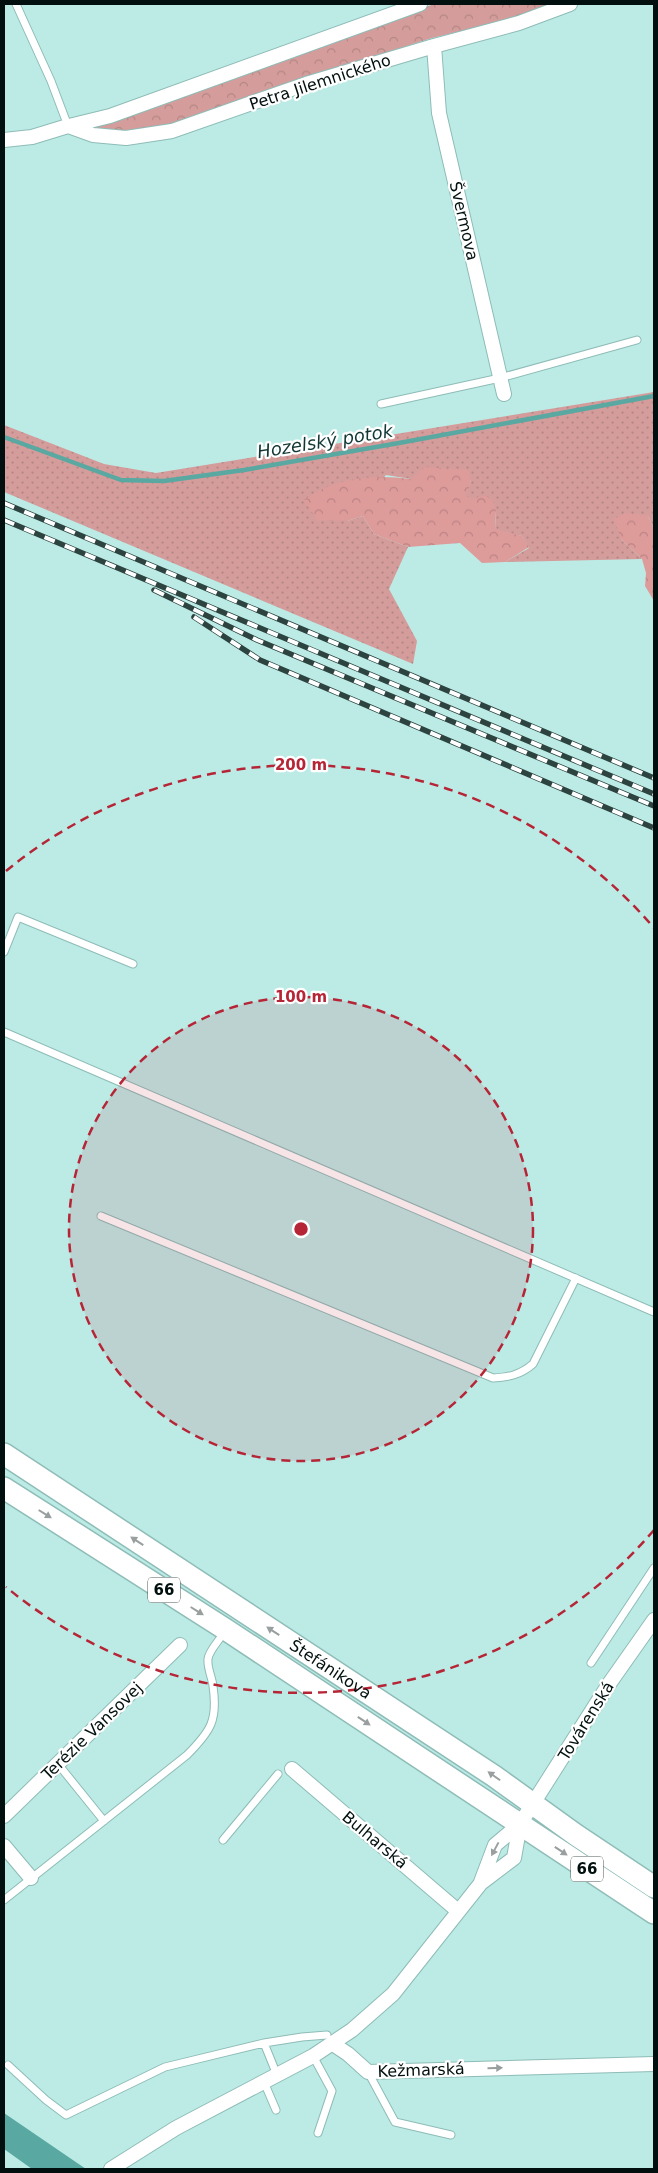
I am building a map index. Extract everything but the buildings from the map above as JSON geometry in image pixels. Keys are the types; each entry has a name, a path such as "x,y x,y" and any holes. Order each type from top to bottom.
{"main road":[{"name":"Štefánikova","path":"4,1454 494,1776 654,1887"},
{"name":"Štefánikova","path":"4,1488 225,1629 654,1913"}],"street":[{"path":"4,140 32,137 110,116 420,4"},
{"name":"Petra Jilemnického","path":"68,126 93,135 126,138 172,131 306,84 519,23 570,4"},
{"name":"Švermova","path":"434,46 440,113 504,394"},
{"name":"Továrenská","path":"481,1883 495,1845 520,1824 534,1805 609,1684 654,1620"},
{"name":"Terézie Vansovej","path":"4,1816 180,1645"},
{"name":"Bulharská","path":"292,1769 458,1911"},
{"name":"Továrenská","path":"330,2040 373,2013 393,1994 481,1883 514,1858 520,1824"},
{"path":"4,1846 32,1878"},
{"path":"111,2169 176,2128 313,2056 330,2040"},
{"name":"Kežmarská","path":"330,2040 368,2072 654,2064"}],"lane":[{"path":"16,4 51,81 68,126"},
{"path":"381,404 500,378 637,340"},
{"path":"4,952 18,917 133,964"},
{"path":"4,1032 654,1312"},
{"path":"101,1216 493,1378 512,1376 524,1371 533,1364 576,1278"},
{"path":"591,1663 654,1568"},
{"path":"4,1900 187,1755 206,1736 215,1713 208,1656 225,1629"},
{"path":"58,1764 104,1821"},
{"path":"223,1840 278,1774"},
{"path":"8,2065 46,2100 66,2115 165,2067 264,2043 330,2040"},
{"path":"264,2043 278,2075"},
{"path":"313,2056 332,2091 318,2134"},
{"path":"368,2072 395,2122 451,2135"},
{"path":"264,2082 276,2110"}],"green space":[{"path":"434,4 554,4 519,17 432,38 305,78 172,125 127,132 93,128 96,124"},
{"path":"654,392 654,529 648,516 621,539 642,559 505,562 529,548 522,536 495,530 496,511 465,496 471,480 411,479 386,475 347,521 363,516 374,534 408,547 389,589 417,641 413,664 4,492 4,425 104,464 156,473"},
{"path":"424,467 468,470 471,480 466,496 472,499 485,495 493,501 496,511 495,529 522,536 529,547 505,562 482,563 460,543 408,547 374,534 363,516 347,521 317,520 304,500 329,486 355,479 383,477 411,479"},
{"path":"625,513 648,516 654,529 654,601 645,586 646,573 642,559 621,539 614,519"}],"water":[{"path":"4,2113 86,2169 32,2169 4,2149"}],"waterway":[{"name":"Hozelský potok","path":"4,437 121,480 164,481 244,470 654,396"}],"railway":[{"path":"4,503 654,778"},
{"path":"4,520 654,794"},
{"path":"154,590 257,640 654,806"},
{"path":"194,617 260,660 654,828"}]}
